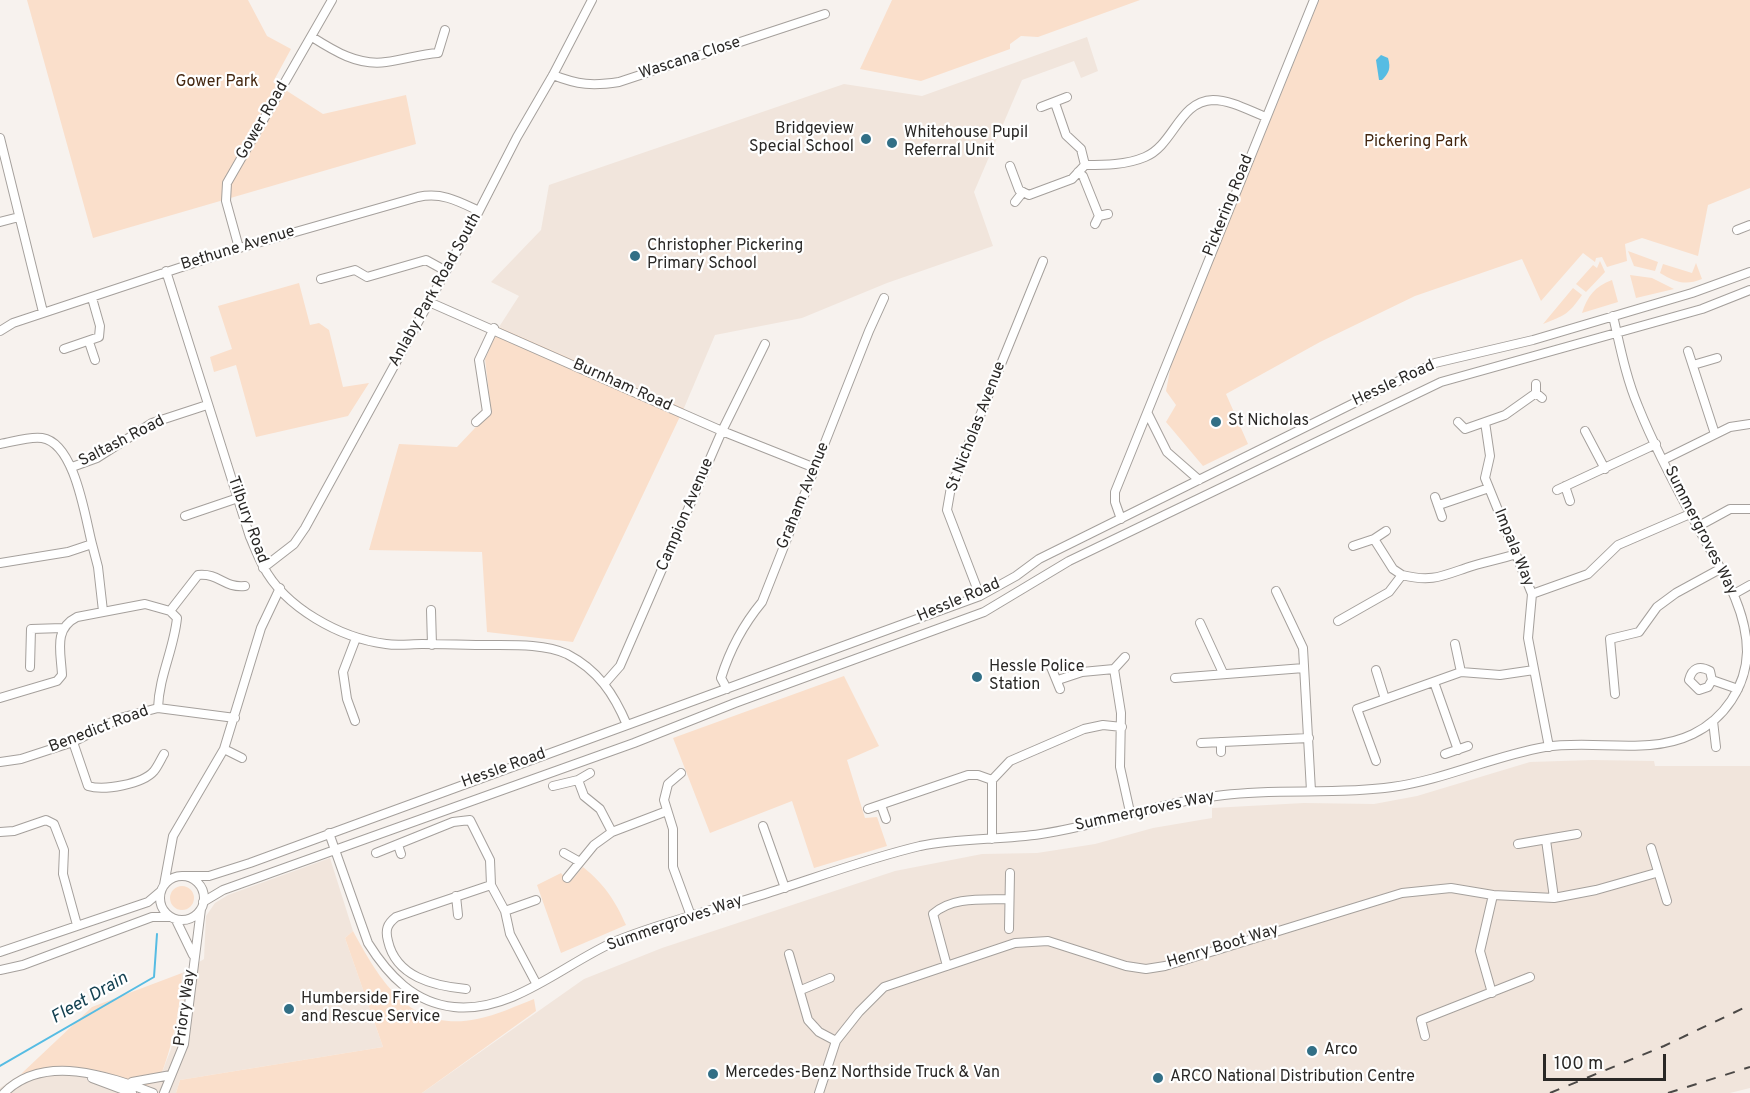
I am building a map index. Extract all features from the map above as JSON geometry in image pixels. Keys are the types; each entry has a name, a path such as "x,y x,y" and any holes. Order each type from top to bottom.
{"street":[{"name":"Gower Road","path":"239,248 226,201 227,183 332,0"},
{"name":"Anlaby Park Road South","path":"263,568 294,544 305,528 480,211 517,137 553,75 592,0"},
{"name":"Pickering Road","path":"1121,519 1114,502 1114,492 1148,414 1172,348 1314,0"},
{"name":"Wascana Close","path":"553,75 576,84 593,87 619,82 825,14"},
{"path":"312,37 357,61 386,63 416,54 438,53 444,30"},
{"path":"1041,107 1067,97"},
{"path":"1010,166 1019,190 1029,195 1064,183 1085,165 1120,164 1146,157 1168,141 1183,115 1199,104 1212,100 1226,102 1266,117"},
{"path":"1055,103 1066,135 1081,149 1085,165"},
{"path":"0,138 43,312"},
{"path":"1078,172 1083,176 1101,218"},
{"path":"1015,202 1023,192"},
{"name":"Bethune Avenue","path":"0,331 13,323 43,312 92,298 166,271 239,248 433,194 446,196 480,211"},
{"path":"0,222 19,217"},
{"path":"1737,230 1750,225"},
{"path":"321,279 355,270 367,277 426,260 446,271"},
{"name":"St Nicholas Avenue","path":"980,596 947,510 951,487 1043,261"},
{"name":"Tilbury Road","path":"166,271 207,405 263,568 289,599 314,618 356,638 385,644 552,649 590,669 605,683 617,700 627,725"},
{"name":"Hessle Road","path":"183,876 209,876 980,596 1016,576 1039,559 1435,363 1533,340 1692,293 1750,272"},
{"name":"Hessle Road","path":"202,906 223,890 634,743 735,703 984,612 1069,561 1441,382 1702,309 1750,290"},
{"path":"63,349 99,337 100,326 92,298"},
{"name":"Graham Avenue","path":"727,689 721,678 728,658 745,623 762,602 884,298"},
{"name":"Burnham Road","path":"429,302 494,328 722,430 815,468"},
{"name":"Summergroves Way","path":"329,833 368,942 409,992 431,1002 456,1007 490,1005 536,984 615,942 691,916 921,846 1043,834 1131,812 1224,795 1354,791 1419,782 1497,757 1549,747 1580,744 1648,746 1680,740 1713,721 1729,705 1738,689 1749,657 1744,621 1734,594 1690,514 1637,405 1613,316"},
{"path":"476,422 487,411 479,360 494,328"},
{"path":"1533,340 1536,354"},
{"path":"89,342 95,360"},
{"name":"Campion Avenue","path":"605,683 620,666 722,430 765,344"},
{"path":"1689,351 1715,434"},
{"path":"1693,365 1717,358"},
{"path":"1458,422 1465,429 1505,415 1538,391"},
{"name":"Saltash Road","path":"72,467 97,458 152,423 207,405"},
{"path":"1148,414 1167,452 1199,480"},
{"name":"Impala Way","path":"1485,422 1490,456 1485,478 1532,594 1528,638 1549,747"},
{"path":"1663,460 1731,427 1750,424"},
{"path":"1585,431 1605,469"},
{"name":"Saltash Road","path":"0,444 43,438 62,449 72,467 98,567 102,611"},
{"path":"1570,501 1561,488 1656,444"},
{"path":"1442,517 1437,501 1489,488"},
{"path":"185,516 238,498"},
{"path":"1697,527 1730,509 1750,508"},
{"path":"1532,594 1588,574 1618,545 1690,514"},
{"path":"1353,546 1374,539 1386,531"},
{"path":"1374,539 1393,569 1402,575 1423,581 1448,576 1468,567 1487,564 1516,554"},
{"path":"0,563 68,552 92,544"},
{"path":"1615,694 1610,639 1639,633 1658,607 1676,593 1720,569"},
{"path":"170,611 198,575 212,574 232,587 245,585"},
{"path":"1338,621 1389,592 1402,575"},
{"path":"1734,594 1750,585"},
{"path":"173,918 161,906 173,836 224,749 261,628 280,588"},
{"path":"1276,591 1303,648 1311,791"},
{"path":"0,698 57,681 62,675 60,632 76,617 145,604 170,611 177,618 176,629 165,663 158,708"},
{"path":"431,610 432,645"},
{"path":"1200,623 1223,673"},
{"path":"30,667 31,630 63,628"},
{"path":"355,721 347,699 343,672 356,638"},
{"path":"1455,644 1461,672"},
{"path":"1058,680 1082,672 1114,669 1125,657"},
{"path":"1051,667 1060,689"},
{"path":"1175,678 1304,668"},
{"path":"1114,669 1122,727 1120,767 1131,812"},
{"path":"1376,670 1385,699"},
{"path":"1376,761 1357,709 1461,672 1500,675 1534,670"},
{"path":"1712,680 1738,689"},
{"path":"1434,682 1458,750"},
{"name":"Benedict Road","path":"0,762 21,759 73,742 120,718 158,708 235,718"},
{"path":"1713,721 1716,747"},
{"path":"992,839 992,780 1010,761 1084,729 1103,725 1122,727"},
{"path":"1201,743 1309,738"},
{"path":"73,742 88,786 98,789 108,789 153,773 164,754"},
{"path":"1221,742 1221,752"},
{"path":"1445,754 1468,746"},
{"path":"224,749 242,758"},
{"path":"553,786 578,780 590,773"},
{"path":"681,773 668,784 664,800 673,829 673,867 691,916"},
{"path":"868,809 968,775 978,775 992,780"},
{"path":"578,780 584,796 600,810 612,832"},
{"path":"881,805 886,819"},
{"path":"567,878 594,845 612,832 667,811"},
{"path":"0,832 14,831 46,820 54,824 64,849 63,874 77,926"},
{"path":"376,853 453,822 470,820 490,860 491,885 505,910 510,934 536,984"},
{"path":"763,826 785,888"},
{"path":"1518,844 1577,834"},
{"path":"1546,840 1554,898"},
{"path":"398,845 401,854"},
{"path":"1651,848 1656,873 1667,901"},
{"path":"564,853 580,862"},
{"path":"0,970 23,965 152,917 190,919 202,906 204,895 197,883 183,876 170,856"},
{"path":"1009,929 1010,873"},
{"name":"Henry Boot Way","path":"819,1093 836,1041 859,1012 884,987 1015,943 1048,941 1126,966 1146,969 1165,966 1402,892 1451,888 1493,895 1554,898 1596,891 1656,873"},
{"path":"0,952 148,902 163,888 183,876"},
{"path":"466,989 447,983 424,981 406,971 388,945 386,933 390,922 396,917 491,885"},
{"path":"1492,993 1480,951 1493,895"},
{"path":"456,896 458,915"},
{"path":"947,966 933,914 940,908 962,901 1009,899"},
{"path":"505,910 536,900"},
{"name":"Priory Way","path":"164,1093 184,1044 202,906"},
{"name":"Priory Way","path":"173,918 194,956"},
{"path":"789,954 808,1020 819,1032 836,1041"},
{"path":"1425,1036 1421,1020 1530,977"},
{"path":"801,990 830,978"},
{"path":"4,1093 29,1076 55,1071 87,1074 122,1082 153,1093"},
{"path":"87,1074 132,1093"},
{"path":"122,1082 141,1082 171,1075"}],"shaded area":[{"path":"1087,37 1098,71 1081,78 1074,61 1022,80 974,192 993,246 887,283 802,318 715,335 684,408 499,327 519,296 491,282 541,230 549,185 844,84 922,96"},
{"path":"1654,761 1655,766 1750,766 1750,1088 1730,1093 422,1093 584,979 662,948 895,871 982,854 1037,853 1095,844 1153,828 1212,818 1212,808 1304,803 1374,804 1417,796 1530,762"},
{"path":"330,858 353,931 345,938 383,1047 180,1080 176,1093 0,1093 0,1088 21,1074 64,1067 159,1080 171,1049 180,1005 182,973 204,959 206,916 215,903 228,895"}],"green space":[{"name":"Gower Park","path":"27,0 248,0 267,36 291,49 273,82 323,114 406,95 416,144 93,238"},
{"path":"892,0 1140,0 1038,37 1021,36 1010,44 1010,49 921,81 860,69"},
{"name":"Pickering Park","path":"1319,0 1750,0 1750,188 1708,205 1698,256 1642,238 1625,244 1627,261 1607,267 1602,257 1596,258 1595,262 1583,253 1541,301 1522,259 1415,296 1320,342 1226,394 1248,444 1203,466 1166,422 1176,405 1166,391 1171,365"},
{"path":"1628,251 1658,262 1655,271 1634,266"},
{"path":"1600,261 1605,272 1586,292 1576,284 1593,265 1597,268"},
{"path":"1696,263 1702,279 1696,281 1680,282 1660,273 1663,264 1692,273"},
{"path":"1630,275 1652,278 1674,289 1636,298"},
{"path":"1612,280 1618,302 1582,313 1592,293 1601,285"},
{"path":"299,283 310,325 319,323 329,330 343,387 369,383 348,416 256,437 236,365 214,372 210,357 232,349 218,306"},
{"path":"1573,288 1582,295 1573,307 1561,316 1543,324"},
{"path":"499,327 684,408 573,642 487,632 482,552 369,550 399,444 457,447 491,411 485,359"},
{"path":"844,676 879,746 847,760 865,818 877,817 887,846 814,868 792,801 710,833 673,738"},
{"path":"583,867 608,893 626,925 561,953 537,885 561,873 569,883"},
{"path":"182,886 191,889 194,898 191,907 182,910 173,907 170,898 173,889"},
{"path":"353,931 374,968 400,999 434,1018 454,1021 477,1019 534,999 536,1011 422,1093 176,1093 180,1080 383,1047 345,938"},
{"path":"182,973 175,1028 159,1080 143,1088 93,1070 64,1067 21,1074 92,1007"}],"water":[{"path":"1381,55 1388,58 1389,68 1388,73 1382,80 1379,80 1376,60"}],"waterway":[{"name":"Fleet Drain","path":"0,1066 154,977 157,934"}],"railway":[{"path":"1550,1093 1664,1046 1750,1005"},
{"path":"1668,1093 1750,1067"}],"place":[{"name":"Bridgeview Special School","path":"866,139"},
{"name":"Whitehouse Pupil Referral Unit","path":"892,143"},
{"name":"Christopher Pickering Primary School","path":"635,256"},
{"name":"St Nicholas","path":"1216,422"},
{"name":"Hessle Police Station","path":"977,677"},
{"name":"Humberside Fire and Rescue Service","path":"289,1009"},
{"name":"Arco","path":"1312,1051"},
{"name":"Mercedes-Benz Northside Truck & Van","path":"713,1074"},
{"name":"ARCO National Distribution Centre","path":"1158,1078"}]}
